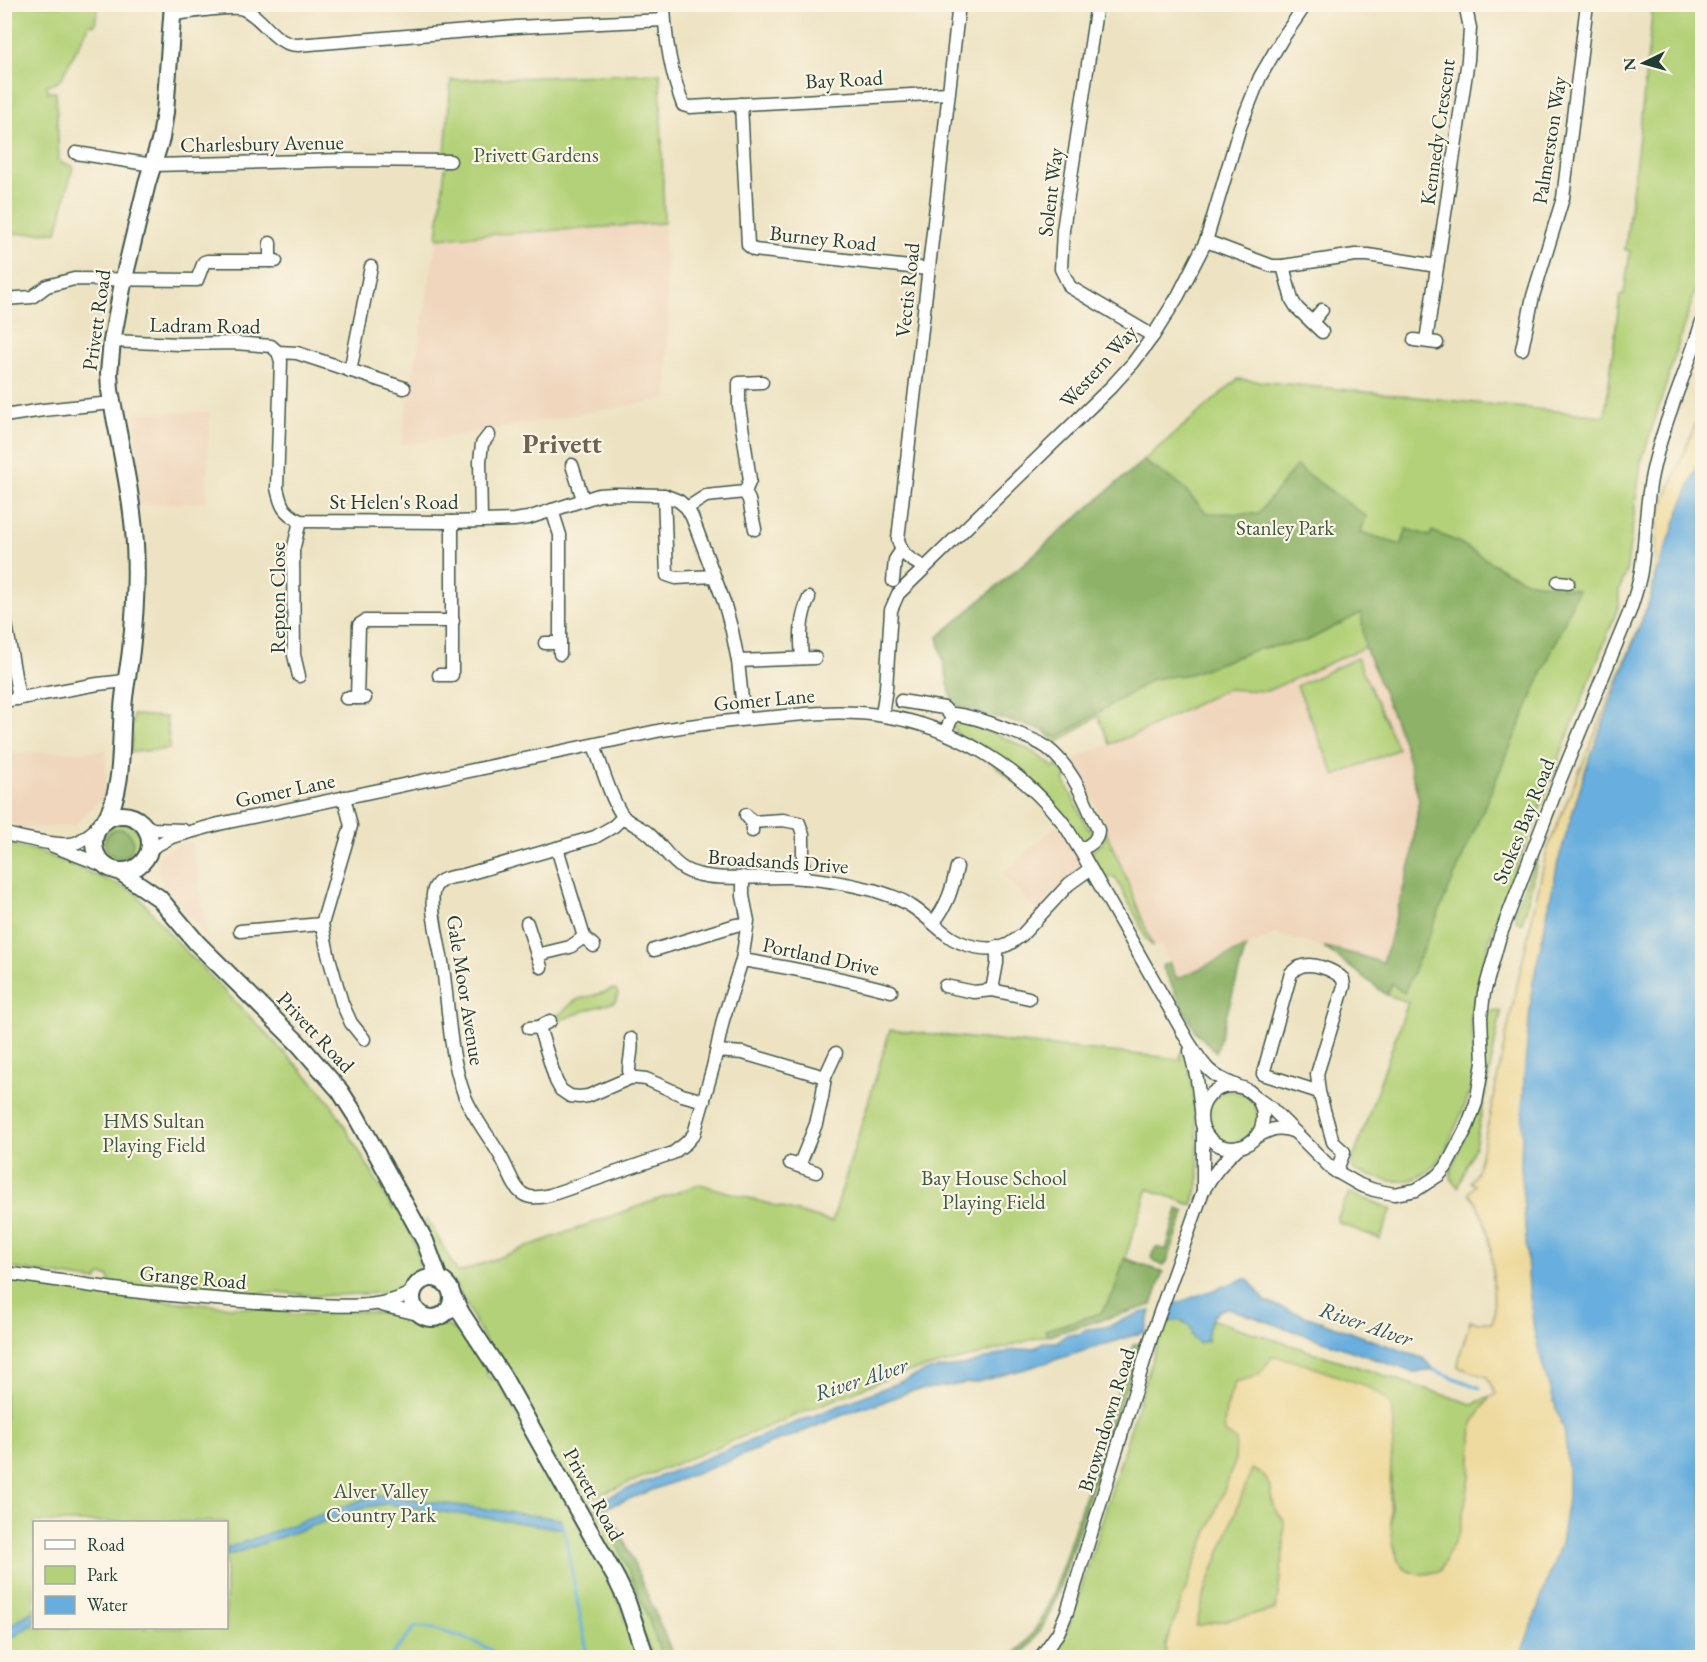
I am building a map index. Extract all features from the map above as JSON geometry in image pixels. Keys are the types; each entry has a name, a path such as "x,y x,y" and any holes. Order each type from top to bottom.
{"main road":[{"name":"Privett Road","path":"102,824 114,802 121,752 125,681 131,651 135,605 135,545 109,373 112,341 124,278 147,183 161,138 172,9"},
{"name":"Privett Road","path":"121,752 126,806 138,821"},
{"path":"125,815 138,821 147,831 149,841 147,854 138,866 129,870 114,869 102,862 96,855 94,846 95,836 102,824 114,816 125,815"},
{"name":"Privett Road","path":"147,854 148,869 159,898"},
{"name":"Privett Road","path":"114,869 159,898 197,943 298,1043 340,1091 425,1241 439,1279"},
{"name":"Privett Road","path":"412,1217 422,1263 416,1287"},
{"path":"433,1277 447,1284 453,1297 449,1310 442,1316 429,1316 414,1308 412,1302 416,1287 426,1278 433,1277"},
{"name":"Privett Road","path":"453,1297 503,1377 617,1580 626,1599 646,1658"},
{"name":"Privett Road","path":"429,1316 446,1319 463,1328 490,1358"}],"street":[{"path":"172,9 245,7 282,41 289,45 298,45 516,27 664,20 664,4"},
{"name":"Vectis Road","path":"893,580 895,560 901,551 898,539 959,4"},
{"name":"Solent Way","path":"1096,4 1063,230 1062,269 1070,287 1153,336"},
{"name":"Western Way","path":"882,715 891,609 898,594 1110,387 1133,363 1153,336 1178,296 1206,241 1240,128 1260,78 1282,39 1306,4"},
{"name":"Kennedy Crescent","path":"1426,341 1468,60 1470,28 1465,4"},
{"name":"Palmerston Way","path":"1522,349 1533,296 1563,198 1587,4"},
{"name":"Bay Road","path":"664,20 670,61 683,105 690,107 948,93"},
{"name":"Burney Road","path":"741,104 747,245 754,250 928,269"},
{"name":"Charlesbury Avenue","path":"76,153 153,165 336,160 450,160"},
{"path":"1206,241 1272,266 1355,255 1372,255 1437,266"},
{"path":"4,298 32,297 48,286 70,279 197,280 204,262 207,261 273,261 270,243"},
{"path":"1283,266 1292,300 1297,308 1322,332"},
{"path":"350,371 370,267"},
{"path":"1312,322 1322,310"},
{"name":"Stokes Bay Road","path":"1188,1041 1212,1074 1252,1092 1336,1172 1360,1185 1386,1193 1399,1194 1416,1190 1439,1175 1446,1167 1476,1103 1483,1063 1481,1024 1484,993 1500,936 1638,588 1652,474 1702,321"},
{"name":"Ladram Road","path":"112,341 235,343 271,346 278,352 297,353 350,371 400,384"},
{"name":"St Helen's Road","path":"278,352 281,361 277,488 281,505 288,515 300,521 514,520 528,518 583,499 614,494 664,495 679,501 687,508"},
{"path":"756,529 745,492 750,480 739,406 739,383 762,382"},
{"path":"4,416 112,403"},
{"path":"481,520 480,461 482,444 489,435"},
{"path":"572,465 583,499"},
{"path":"744,719 738,661 729,621 687,508 706,496 745,492"},
{"path":"664,495 666,573 669,577 676,578 714,576"},
{"path":"545,643 560,649 560,535 552,510"},
{"name":"Repton Close","path":"299,676 294,656 293,551 300,521"},
{"path":"439,675 452,675 452,522"},
{"path":"901,551 924,567"},
{"path":"801,658 800,625 809,598"},
{"path":"4,612 19,699"},
{"path":"356,698 359,625 365,621 453,621"},
{"path":"738,661 815,658"},
{"path":"4,701 125,681"},
{"path":"901,701 944,708 952,717"},
{"name":"Gomer Lane","path":"147,854 172,837 194,830 662,730 744,719 829,713 882,715 945,732 975,748 1023,780 1042,799 1062,821 1080,850 1188,1041"},
{"path":"945,732 954,714 963,715 1016,733 1046,747 1068,770 1098,830 1095,842 1080,850"},
{"path":"594,744 613,797 623,817"},
{"path":"344,797 351,826 322,924 342,1003 351,1023 364,1039"},
{"name":"Gale Moor Avenue","path":"623,817 614,826 594,837 442,880 434,888 432,896 443,967 450,1042 464,1094 520,1192 528,1198 538,1198 673,1154 694,1134 717,1051 723,1020 742,960 747,924 743,877"},
{"name":"Broadsands Drive","path":"623,817 649,834 666,854 694,874 803,878 841,883 883,893 906,903 959,942 982,947 997,947"},
{"path":"750,822 783,820 799,824 803,834 803,878"},
{"name":"Gomer Lane","path":"138,821 153,829 194,830"},
{"path":"4,834 41,842 66,844 75,843 102,824"},
{"path":"41,842 114,869"},
{"path":"557,848 584,937 594,946"},
{"path":"933,922 944,910 950,897 958,866"},
{"path":"992,990 997,963 997,947 1006,945 1022,935 1070,884 1090,869"},
{"path":"527,923 539,961 570,947 584,937"},
{"path":"239,931 322,924"},
{"path":"655,950 736,925 747,924"},
{"name":"Portland Drive","path":"742,960 866,979 891,992"},
{"path":"1319,1092 1263,1074 1291,974 1300,967 1314,966 1337,973 1343,979 1344,986 1317,1074 1319,1092 1333,1142 1344,1152 1336,1172"},
{"path":"945,986 974,992 992,990 1029,998"},
{"path":"539,1025 556,1081 561,1090 570,1096 588,1096 630,1078 646,1079 682,1095 704,1101"},
{"path":"630,1039 632,1044 628,1073 630,1078"},
{"path":"1188,1041 1197,1079 1201,1111"},
{"path":"717,1051 743,1053 825,1077"},
{"path":"816,1172 794,1165 816,1124 825,1077 836,1053"},
{"path":"1235,1085 1226,1085 1217,1089 1209,1094 1204,1102 1200,1120 1207,1136 1213,1142 1221,1146 1239,1148 1268,1130 1285,1128 1296,1133"},
{"path":"1256,1137 1263,1119 1258,1099"},
{"name":"Browndown Road","path":"1203,1129 1203,1191"},
{"name":"Browndown Road","path":"1040,1658 1058,1633 1067,1612 1158,1318 1203,1191 1221,1163 1239,1148"},
{"name":"Grange Road","path":"4,1273 112,1289 207,1299 322,1305 380,1305 429,1316"},
{"name":"Grange Road","path":"380,1305 402,1298 416,1287"}],"shaded area":[{"path":"664,223 668,323 667,399 401,445 437,238"},
{"path":"210,412 206,502 136,505 135,413"},
{"path":"1365,647 1404,743 1419,799 1411,862 1383,963 1275,934 1177,979 1161,944 1153,947 1105,825 1073,759 1143,731 1226,689 1267,691"},
{"path":"107,751 105,795 74,826 19,828 8,823 9,753"},
{"path":"1058,824 1084,868 1036,911 1002,874"},
{"path":"192,841 208,939 165,888 158,870 158,857 167,850"}],"green space":[{"path":"4,5 98,5 95,25 90,24 61,79 47,85 48,92 56,92 59,162 73,166 57,232 5,234"},
{"name":"Stanley Park","path":"1653,5 1702,5 1702,272 1641,462 1626,574 1619,590 1619,605 1492,930 1471,1019 1474,1060 1472,1085 1466,1103 1446,1149 1427,1172 1405,1181 1381,1179 1354,1170 1351,1165 1408,1002 1387,995 1324,947 1383,963 1411,862 1419,799 1404,743 1365,647 1267,691 1226,689 1143,731 1110,744 1098,716 1056,743 1045,731 953,705 938,637 1238,379 1605,416 1620,295 1624,295 1630,251 1625,250"},
{"name":"Privett Gardens","path":"660,73 664,223 437,238 445,168 452,161 445,153 451,80"},
{"name":"Stanley Park","path":"1143,461 1180,484 1206,513 1258,514 1296,466 1366,516 1361,532 1401,545 1407,529 1430,536 1432,531 1460,543 1503,570 1526,581 1578,590 1404,993 1392,984 1387,995 1324,947 1383,963 1411,862 1419,799 1404,743 1365,647 1361,613 1307,641 1258,649 1190,674 1153,679 1057,738 1045,731 953,705 938,637"},
{"path":"1357,658 1398,749 1335,776 1297,686"},
{"path":"133,715 166,717 169,749 131,752"},
{"path":"963,718 962,722 1022,746 1054,768 1057,765 1067,777 1064,780 1088,829 1090,828 1093,833 1085,842 1079,840 1072,829 957,734 954,727 956,721"},
{"path":"120,823 135,829 141,844 135,859 120,865 105,859 99,844 105,829"},
{"path":"1103,825 1153,947 1145,938 1115,877 1105,878 1091,856 1092,850 1102,844"},
{"path":"119,829 129,833 133,843 129,853 119,857 109,853 105,843 109,833"},
{"name":"HMS Sultan Playing Field","path":"5,844 38,851 134,891 174,939 316,1085 332,1105 393,1209 395,1201 409,1230 419,1263 418,1273 411,1286 404,1292 315,1296 263,1293 245,1297 111,1284 108,1276 101,1275 96,1281 5,1267"},
{"path":"1536,859 1525,914 1520,923 1516,919 1515,910"},
{"path":"1246,947 1216,1052 1195,1031 1162,966 1169,962 1177,979"},
{"path":"612,989 618,994 615,1002 556,1022 556,1016 576,1000"},
{"path":"1494,1010 1501,1012 1475,1146 1458,1187 1452,1180 1450,1171 1477,1107 1483,1017"},
{"name":"Bay House School Playing Field","path":"890,1030 1181,1059 1180,1055 1184,1046 1195,1110 1199,1175 1197,1189 1192,1205 1148,1189 1125,1258 1163,1272 1152,1305 968,1358 895,1375 592,1498 602,1520 596,1531 479,1330 455,1282 446,1275 423,1225 427,1219 458,1273 700,1184 832,1222"},
{"path":"1227,1091 1237,1091 1251,1098 1258,1117 1251,1136 1237,1143 1227,1143 1217,1139 1210,1132 1206,1122 1206,1112 1210,1102 1217,1095"},
{"path":"1349,1193 1392,1209 1380,1239 1339,1223 1338,1217"},
{"path":"1178,1209 1185,1212 1164,1266 1155,1262 1152,1257 1156,1247 1166,1250"},
{"path":"1124,1259 1163,1272 1152,1305 1047,1336 1045,1330 1101,1313 1114,1292"},
{"name":"Alver Valley Country Park","path":"5,1278 143,1299 277,1309 289,1314 316,1314 342,1310 382,1313 447,1326 461,1333 491,1370 486,1373 490,1379 495,1375 608,1575 640,1657 5,1657"},
{"path":"1179,1320 1191,1327 1192,1336 1207,1341 1211,1322 1214,1320 1472,1404 1490,1397 1473,1423 1470,1478 1460,1530 1440,1571 1416,1574 1406,1570 1400,1563 1392,1539 1391,1524 1394,1425 1377,1393 1285,1359 1267,1364 1261,1373 1254,1377 1235,1382 1224,1426 1225,1432 1237,1440 1235,1462 1166,1644 1165,1657 1050,1658 1064,1636 1073,1615 1163,1324"},
{"path":"1141,1343 1106,1446 1101,1444 1133,1345"},
{"path":"1099,1450 1103,1452 1054,1605 1029,1646 1018,1657 1011,1657 1033,1632 1049,1603"},
{"path":"1252,1469 1264,1475 1271,1487 1271,1496 1276,1511 1284,1520 1284,1547 1276,1610 1196,1626 1207,1586"},
{"path":"608,1522 648,1617 662,1657 653,1657 601,1539 605,1535"},
{"path":"608,1522 618,1526 674,1657 662,1657 648,1617"}],"sand":[{"path":"1702,408 1702,523 1601,1192 1556,1657 1165,1658 1166,1644 1235,1462 1236,1440 1225,1432 1224,1426 1235,1382 1257,1375 1272,1357 1293,1360 1360,1384 1382,1395 1391,1406 1394,1421 1390,1503 1392,1535 1399,1561 1405,1569 1418,1574 1440,1571 1460,1530 1470,1478 1473,1423 1490,1397 1496,1394 1487,1377 1458,1367 1470,1321 1492,1323 1494,1316 1493,1268 1489,1236 1478,1206 1469,1193 1475,1185 1470,1182 1477,1172 1547,850 1653,593 1658,517","holes":["1252,1469 1264,1475 1271,1487 1271,1496 1276,1511 1284,1520 1284,1547 1276,1610 1196,1626 1207,1586"]}],"water":[{"path":"1702,453 1702,1657 1520,1657 1561,1543 1568,1498 1565,1436 1534,1331 1529,1288 1521,1165 1524,1077 1532,987 1558,862 1585,771"},
{"path":"1248,1279 1266,1302 1423,1358 1434,1370 1412,1372 1228,1308 1215,1315 1208,1330 1207,1341 1199,1343 1193,1339 1191,1327 1179,1320 1166,1322 1171,1305"},
{"path":"1151,1311 1145,1332 977,1382 911,1391 875,1405 860,1408 597,1511 593,1503 930,1370 967,1365 1009,1351 1037,1347 1044,1342 1056,1342 1068,1334 1079,1334 1086,1329 1106,1327 1140,1313"},
{"path":"380,1495 560,1519 564,1529 386,1504 366,1507 228,1556 228,1548"},
{"path":"33,1612 33,1625 10,1639 5,1645 5,1629"}],"waterway":[{"name":"River Alver","path":"1434,1370 1480,1388"},
{"path":"563,1524 588,1658"},
{"path":"390,1658 415,1627 442,1631 465,1639 492,1651 497,1658"}],"district":[{"name":"Privett","path":"562,443"}]}
